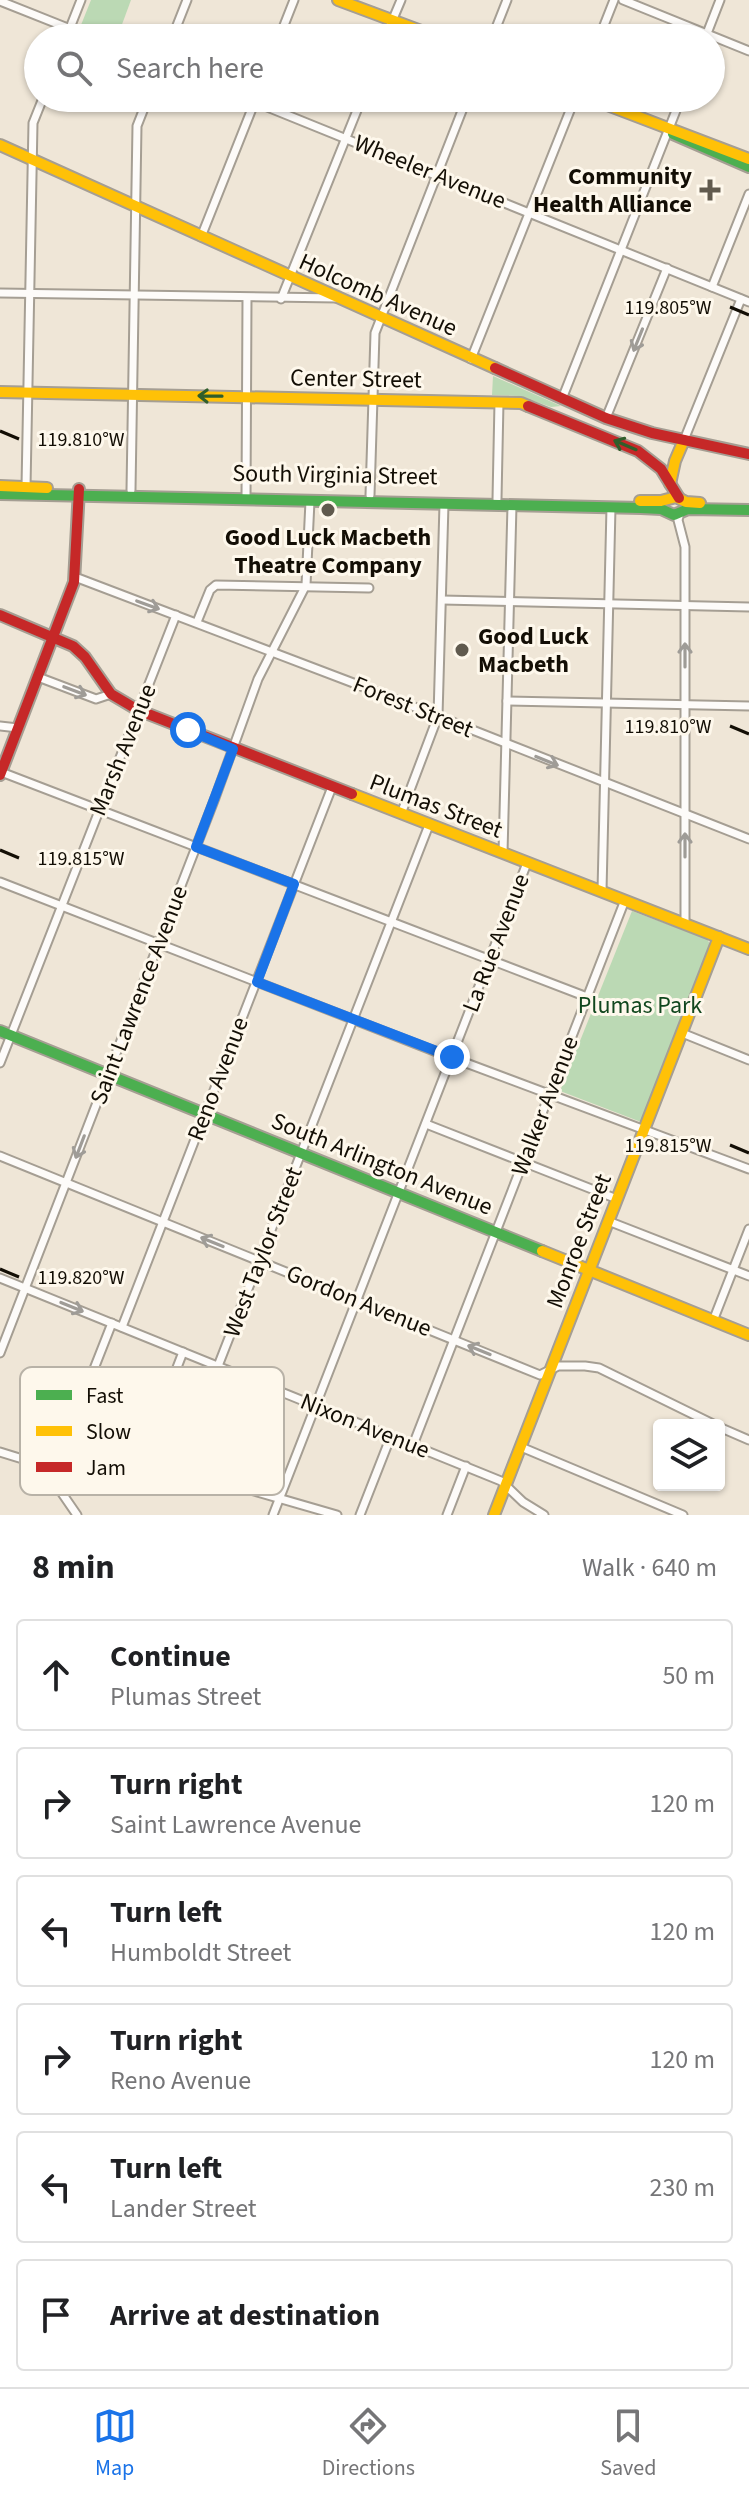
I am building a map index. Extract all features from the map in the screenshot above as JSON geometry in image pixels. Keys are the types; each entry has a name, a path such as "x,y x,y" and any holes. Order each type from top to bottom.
{"main road":[{"path":"338,0 406,24"},
{"path":"357,0 384,11 394,19"},
{"path":"624,112 749,159"},
{"path":"669,130 678,138 749,167"},
{"name":"Holcomb Avenue","path":"0,145 606,418 652,433 749,454"},
{"name":"Center Street","path":"0,392 499,402 530,406 633,448 655,464 670,484 678,504"},
{"path":"670,484 684,440"},
{"path":"655,464 668,465 675,461"},
{"name":"South Virginia Street","path":"0,490 26,487 78,492 131,490 310,501 367,499 370,495 512,505 661,509 668,512 665,505 749,504"},
{"name":"South Virginia Street","path":"0,490 448,501 647,502 678,504 692,509 749,510"},
{"path":"1,773 75,577 78,492"},
{"name":"Plumas Street","path":"0,615 73,646 82,653 111,694 138,710 749,949"},
{"name":"Monroe Street","path":"494,1515 719,937"},
{"name":"South Arlington Avenue","path":"5,1033 749,1335"}],"street":[{"path":"71,24 81,0"},
{"path":"178,24 187,0"},
{"path":"285,24 294,0"},
{"path":"392,24 401,0"},
{"path":"498,24 507,0"},
{"path":"605,24 614,0"},
{"path":"623,0 678,24"},
{"path":"711,24 720,0"},
{"path":"0,1 57,24"},
{"path":"725,43 749,51"},
{"path":"26,487 33,123 37,112"},
{"path":"131,490 137,126 142,112"},
{"path":"201,237 250,112"},
{"name":"Wheeler Avenue","path":"284,112 745,300"},
{"path":"281,299 356,112"},
{"path":"370,495 373,343 380,318 461,112"},
{"path":"471,359 569,112"},
{"path":"562,399 676,112"},
{"path":"712,287 749,194"},
{"path":"606,418 667,268"},
{"path":"0,293 337,298"},
{"path":"246,496 247,298"},
{"path":"684,440 745,300"},
{"path":"497,499 499,402"},
{"name":"Saint Lawrence Avenue","path":"0,1353 271,651 305,587 310,501"},
{"path":"401,814 438,716 448,501"},
{"path":"678,504 678,520 685,547 685,923"},
{"name":"La Rue Avenue","path":"503,853 512,505"},
{"path":"602,891 611,507"},
{"name":"Forest Street","path":"75,577 749,839"},
{"path":"197,622 215,585 369,588"},
{"path":"442,600 749,607"},
{"name":"Marsh Avenue","path":"0,1063 5,1033 61,906 176,615"},
{"name":"Plumas Street","path":"38,677 96,699 111,694"},
{"path":"507,701 749,706"},
{"path":"0,726 18,728"},
{"path":"1,773 587,997"},
{"name":"Reno Avenue","path":"122,1327 332,787"},
{"name":"West Taylor Street","path":"218,1366 429,825"},
{"name":"La Rue Avenue","path":"284,1487 527,863"},
{"path":"0,882 749,1169"},
{"name":"Walker Avenue","path":"413,1445 625,900"},
{"path":"682,1033 749,1060"},
{"path":"426,1124 617,1199"},
{"name":"Gordon Avenue","path":"0,1156 540,1375 561,1366 599,1368 703,1419"},
{"path":"608,1221 749,1276"},
{"path":"713,1321 749,1229"},
{"name":"Nixon Avenue","path":"0,1278 218,1366"},
{"path":"95,1367 112,1323"},
{"path":"177,1367 183,1352"},
{"name":"Nixon Avenue","path":"284,1393 466,1466 506,1485 523,1502 544,1515"},
{"name":"Gordon Avenue","path":"725,1430 749,1440"},
{"path":"360,1515 391,1436"},
{"path":"521,1447 683,1515"},
{"path":"0,1452 20,1458"},
{"path":"447,1515 466,1466"},
{"path":"63,1495 77,1515"},
{"path":"264,1495 337,1515"},
{"name":"La Rue Avenue","path":"273,1515 281,1495"}],"green space":[{"path":"91,0 131,0 122,24 81,24"},
{"path":"493,376 561,406 551,407 519,396 492,395"},
{"name":"Plumas Park","path":"632,911 707,939 710,944 641,1122 560,1091"}],"traffic: fast":[{"path":"673,134 749,167"},
{"path":"0,494 641,508 661,509 674,515 688,509 749,510"},
{"path":"0,1031 542,1251"}],"traffic: slow":[{"path":"338,0 402,24"},
{"path":"626,112 749,159"},
{"path":"0,145 495,368"},
{"path":"0,392 521,403 528,406"},
{"path":"670,484 684,440"},
{"path":"0,486 47,488"},
{"path":"640,501 676,497 686,502 700,503"},
{"path":"352,794 749,949"},
{"path":"494,1515 719,937"},
{"path":"542,1251 749,1335"}],"traffic: jam":[{"path":"495,368 606,418 652,433 749,454"},
{"path":"528,406 638,451 661,469 679,498"},
{"path":"0,775 74,582 79,489"},
{"path":"0,615 73,646 85,657 111,694 138,710 352,794"}],"place":[{"name":"Community Health Alliance","path":"710,190"},
{"name":"Good Luck Macbeth Theatre Company","path":"328,510"},
{"name":"Good Luck Macbeth","path":"462,650"}],"route":[{"path":"188,730 233,749 196,847 294,884 257,982 452,1057"}]}
